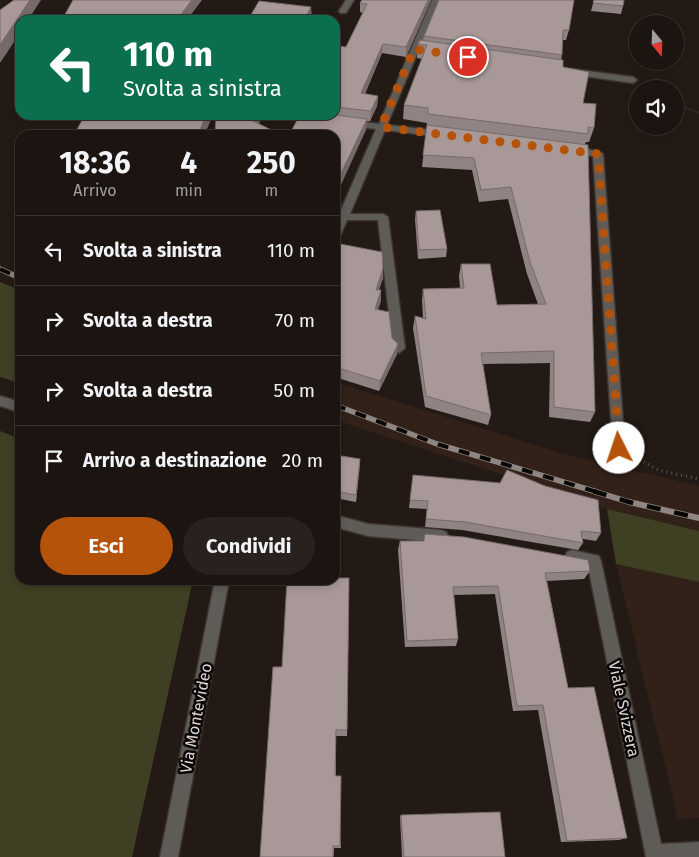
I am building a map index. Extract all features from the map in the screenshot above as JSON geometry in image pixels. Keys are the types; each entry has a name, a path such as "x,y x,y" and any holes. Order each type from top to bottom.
{"street":[{"path":"343,11 350,0"},
{"path":"340,225 381,127 418,50 436,0"},
{"path":"566,71 633,80"},
{"path":"343,122 450,135"},
{"path":"558,149 598,154 619,448"},
{"path":"344,217 382,217 399,348"},
{"path":"0,401 15,406"},
{"path":"340,522 368,530 453,538"},
{"name":"Viale Svizzera","path":"556,554 594,561 654,855"},
{"name":"Via Montevideo","path":"169,857 221,585"},
{"path":"654,855 699,851"}],"path":[{"path":"684,107 699,113"},
{"path":"619,448 658,470 699,479"}],"shaded area":[{"path":"0,282 15,288 15,382 0,377"},
{"path":"340,384 564,454 699,486 699,531 607,509 340,422"},
{"path":"0,431 15,437 15,585 192,585 132,857 0,857"},
{"path":"607,509 699,531 699,582 616,564"},
{"path":"616,564 699,582 699,818 678,819"}],"building":[{"path":"14,0 30,0 20,15 15,15 15,22 0,45 0,10"},
{"path":"73,0 192,0 181,15 65,15"},
{"path":"362,0 428,0 406,47 383,44 361,93 378,96 371,111 340,108 340,46 346,47 367,4 360,3"},
{"path":"439,0 574,0 569,30 563,30 562,55 424,36"},
{"path":"594,0 624,0 623,6 593,3"},
{"path":"259,1 311,7 307,15 251,15"},
{"path":"420,40 563,60 563,67 589,72 583,103 596,104 594,128 588,127 588,134 428,114 428,108 404,105 427,45 418,44"},
{"path":"340,116 367,119 340,176 340,130 292,130 297,120 340,120"},
{"path":"82,120 204,120 200,130 77,130"},
{"path":"216,120 254,120 272,130 215,130"},
{"path":"427,125 588,145 595,412 554,407 554,351 481,353 491,415 426,396 415,316 426,319 423,289 464,288 461,264 490,264 497,305 546,304 530,262 511,187 481,190 474,158 423,155"},
{"path":"440,210 447,249 419,250 416,211"},
{"path":"340,244 382,252 383,268 376,290 381,290 375,309 389,312 392,338 398,344 380,381 340,369"},
{"path":"340,456 360,459 356,495 340,492"},
{"path":"507,470 545,486 598,500 601,533 581,531 583,543 465,522 426,519 428,501 410,500 413,475 500,483"},
{"path":"425,534 464,537 588,560 590,571 545,573 568,688 594,687 627,838 567,841 543,705 517,706 498,586 453,587 458,639 407,641 400,541 424,541"},
{"path":"340,578 349,578 347,730 336,730 335,776 341,776 340,846 333,846 333,857 260,857 273,667 282,667 287,585 340,585"},
{"path":"500,812 505,857 404,857 401,815"}],"railway":[{"path":"0,269 15,276"},
{"path":"340,407 437,444 597,492"},
{"path":"593,491 629,502 699,518"}],"route":[{"path":"468,57 414,49 381,127 598,154 619,448"}]}
